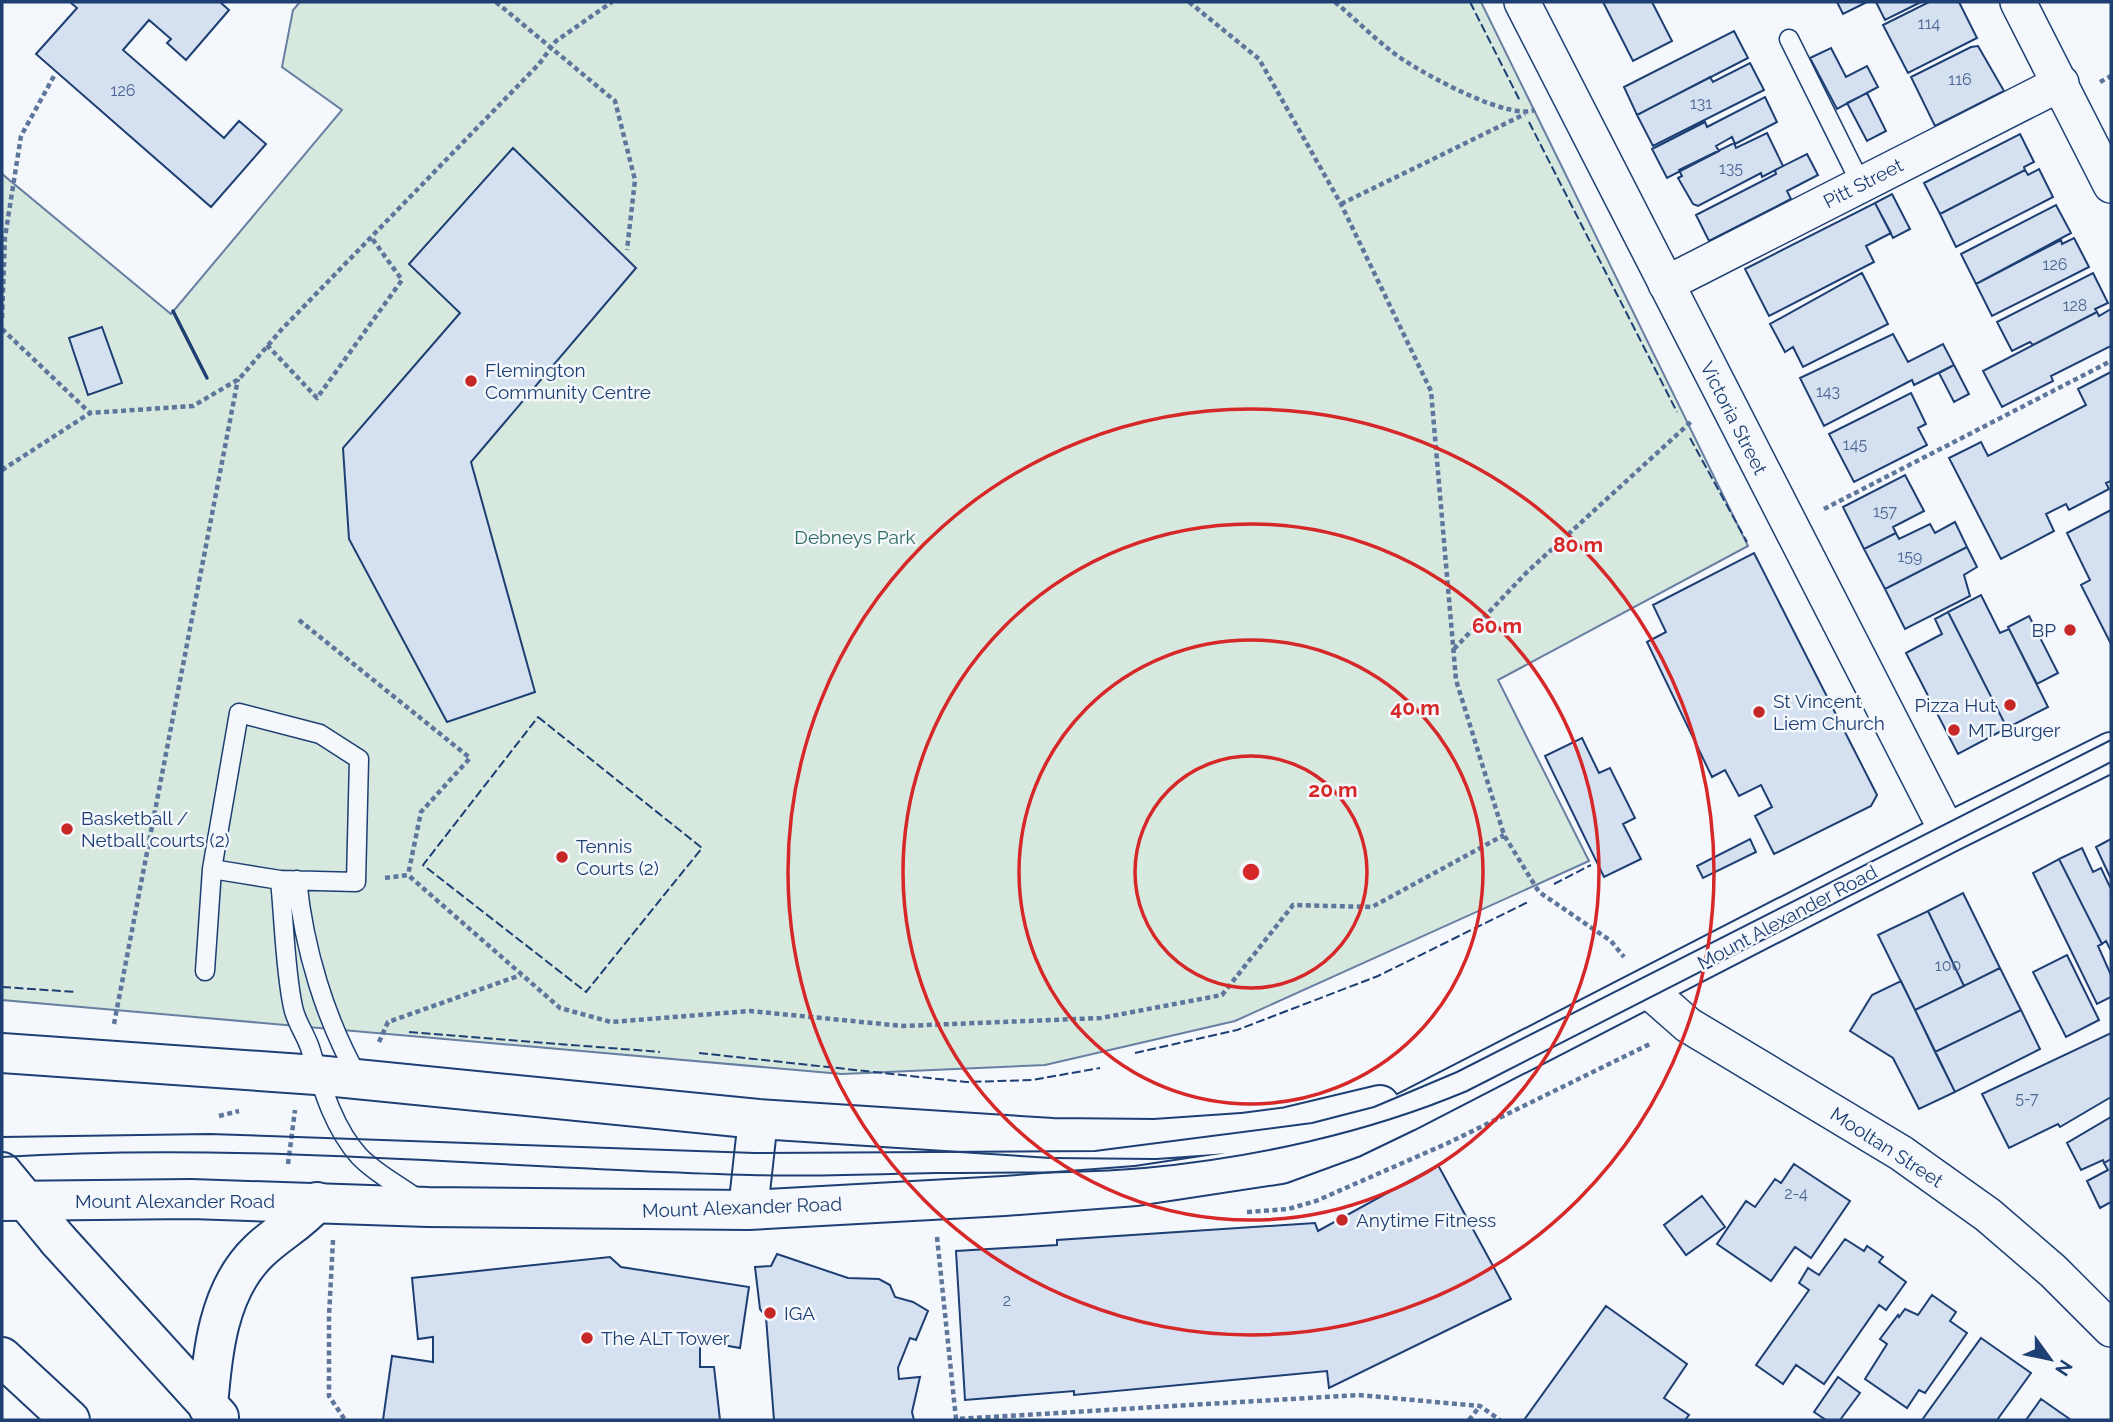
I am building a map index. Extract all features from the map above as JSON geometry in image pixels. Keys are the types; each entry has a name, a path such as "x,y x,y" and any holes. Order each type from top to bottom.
{"main road":[{"name":"Mount Alexander Road","path":"14,1201 191,1199 428,1206 748,1210 1136,1186 1280,1164 1352,1138 2111,752"},
{"name":"Mount Alexander Road","path":"2,1053 316,1075 758,1119 1052,1138 1155,1139 1288,1127 1423,1095 1462,1082"},
{"path":"748,1210 758,1119"},
{"path":"2,1172 14,1201 58,1240 215,1414"},
{"path":"215,1414 211,1373 231,1289 258,1252 298,1223 317,1202"},
{"path":"2,1357 70,1420"}],"street":[{"name":"Victoria Street","path":"1522,2 1789,528 1948,833"},
{"path":"2018,2 2111,185"},
{"name":"Pitt Street","path":"1666,284 2061,83"},
{"name":"Mooltan Street","path":"1647,989 1688,1025 1901,1153 1988,1215 2053,1271 2111,1329"}],"lane":[{"path":"1789,39 1861,184"},
{"path":"205,971 212,869 239,713 320,734 359,759 356,882 288,880 212,869"},
{"path":"288,880 292,1005 300,1030 311,1048 316,1075 334,1118 359,1156 375,1171 428,1206"},
{"path":"288,880 313,969 344,1053 359,1079"}],"path":[{"path":"496,2 615,101 635,180 628,250"},
{"path":"2,470 90,413 193,406 239,379 267,345 540,64 552,47 612,2"},
{"path":"1189,2 1259,59 1341,204 1431,391 1455,680 1504,835 1539,892 1602,937"},
{"path":"1335,2 1409,63 1460,90 1526,114"},
{"path":"2,318 5,237 21,136 54,76"},
{"path":"1341,204 1526,114 1570,97"},
{"path":"267,345 317,398 402,280 371,237"},
{"path":"2,329 90,413"},
{"path":"1789,528 2111,361"},
{"path":"113,1029 239,379"},
{"path":"1453,650 1527,572 1693,420"},
{"path":"299,620 470,758 421,813 408,875"},
{"path":"356,882 408,875 560,1008 611,1022 750,1011 904,1026 1101,1018 1222,995 1293,905 1373,907 1504,835"},
{"path":"378,1046 388,1022 522,975"},
{"path":"281,1109 295,1109 287,1171"},
{"path":"937,1232 957,1420 1358,1395 1480,1405 1500,1420"},
{"path":"333,1247 328,1315 329,1396 345,1420"},
{"path":"1469,1420 1480,1405"}],"green space":[{"name":"Debneys Park","path":"300,2 1481,2 1748,546 1498,680 1589,861 1235,1021 1045,1065 842,1074 2,1000 2,174 171,314 342,110 282,67 293,10"}],"building":[{"path":"70,2 220,2 229,10 186,60 167,43 171,39 149,20 123,50 224,138 239,121 266,144 211,207 36,54 77,8"},
{"path":"1603,2 1652,2 1672,41 1633,61"},
{"path":"1837,2 1867,2 1843,14"},
{"path":"1876,2 1921,2 1885,20"},
{"path":"1929,2 1959,2 1977,38 1908,73 1883,25"},
{"path":"1734,31 1748,58 1637,115 1624,87"},
{"path":"1978,46 2004,91 1935,126 1911,77"},
{"path":"1831,48 1846,77 1867,66 1878,87 1837,109 1810,58"},
{"path":"1750,63 1764,90 1653,146 1637,115 1710,77 1713,82"},
{"path":"1867,93 1886,131 1867,141 1847,103"},
{"path":"1765,97 1777,122 1735,144 1732,137 1716,146 1719,151 1667,178 1652,149 1705,122 1707,127"},
{"path":"1767,133 1783,166 1762,177 1761,173 1698,206 1693,204 1678,178 1682,176 1679,170 1734,143 1736,148"},
{"path":"2020,134 2034,162 2024,167 2025,170 1940,214 1924,183"},
{"name":"Flemington Community Centre","path":"513,148 636,268 471,462 535,692 447,722 349,539 343,448 460,313 409,264"},
{"path":"1807,154 1818,175 1787,191 1791,199 1709,241 1696,215 1776,174 1775,170"},
{"path":"2039,169 2053,197 1956,247 1940,214 2025,170 2028,175"},
{"path":"1892,194 1910,229 1893,238 1875,203"},
{"path":"1875,203 1891,233 1866,246 1874,262 1769,316 1745,269"},
{"path":"2056,205 2071,233 1976,284 1961,254"},
{"path":"2074,238 2089,267 1992,316 1976,284 2061,240 2062,244"},
{"path":"1862,273 1888,324 1803,367 1793,347 1785,352 1770,324"},
{"path":"2093,273 2108,303 2095,309 2097,312 2033,345 2030,342 2012,351 1997,322"},
{"path":"2111,309 2111,346 2051,376 2053,381 2002,407 1983,371 2097,312 2099,316"},
{"path":"102,327 122,383 88,395 69,338"},
{"path":"1893,334 1908,362 1943,344 1954,365 1914,385 1912,380 1824,426 1800,378"},
{"path":"1954,365 1969,394 1954,402 1939,373"},
{"path":"2111,372 2111,481 2106,483 2109,489 2069,510 2066,504 2046,514 2054,531 2001,559 1949,458 1981,442 1988,456 2086,405 2078,389"},
{"path":"1911,393 1926,424 1918,428 1927,445 1854,482 1829,434"},
{"path":"1905,475 1924,511 1893,527 1896,533 1864,549 1843,507"},
{"path":"2111,510 2111,644 2081,585 2090,580 2067,533"},
{"path":"1955,522 1967,547 1885,589 1864,549 1896,533 1899,539 1930,524 1935,533"},
{"path":"1967,547 1977,567 1964,575 1970,596 1905,629 1885,589"},
{"path":"1754,553 1877,795 1871,806 1774,854 1755,816 1772,807 1761,785 1739,796 1725,770 1712,777 1647,642 1666,632 1653,605"},
{"path":"1981,595 2000,633 2009,629 2048,707 2007,728 1948,612"},
{"path":"1948,612 2007,728 1958,754 1906,653 1942,634 1935,619"},
{"path":"2029,616 2058,673 2037,684 2008,627"},
{"path":"1582,738 1599,773 1610,768 1635,818 1623,824 1641,859 1604,877 1545,756"},
{"path":"1750,839 1756,852 1703,878 1697,866"},
{"path":"2111,839 2111,879 2096,847"},
{"path":"2082,848 2093,872 2101,868 2111,889 2111,951 2106,941 2102,944 2059,859"},
{"path":"2059,859 2102,944 2098,946 2111,975 2111,997 2097,1004 2033,873"},
{"path":"1963,893 2000,968 1964,986 1928,911"},
{"path":"1928,911 1964,986 1915,1010 1878,935"},
{"path":"2067,955 2099,1020 2066,1037 2033,972"},
{"path":"2000,968 2021,1010 1935,1052 1915,1010"},
{"path":"1901,981 1955,1092 1919,1109 1893,1058 1850,1031 1872,995"},
{"path":"2021,1010 2040,1049 1955,1092 1935,1052"},
{"path":"2111,1033 2111,1097 2060,1127 2058,1124 2009,1148 1982,1094"},
{"path":"2111,1117 2111,1159 2081,1170 2067,1143"},
{"path":"2111,1159 2111,1202 2100,1208 2087,1181 2108,1170 2104,1163"},
{"path":"1794,1164 1850,1201 1811,1258 1795,1247 1771,1281 1717,1244 1746,1201 1755,1207 1775,1179 1781,1183"},
{"path":"1438,1165 1511,1299 1329,1388 1327,1371 1074,1395 1074,1391 965,1400 956,1251 1057,1245 1057,1240 1315,1223 1318,1231"},
{"path":"1702,1196 1725,1227 1686,1255 1664,1225"},
{"path":"1845,1239 1864,1251 1867,1246 1883,1257 1879,1262 1906,1282 1886,1310 1879,1305 1824,1384 1796,1365 1783,1384 1756,1365 1809,1290 1799,1283 1808,1268 1819,1275"},
{"path":"777,1254 848,1278 879,1279 890,1285 895,1297 913,1302 928,1311 916,1340 910,1338 898,1368 899,1379 920,1377 912,1412 914,1420 774,1420 766,1317 760,1309 755,1267 771,1266"},
{"name":"The ALT Tower","path":"610,1257 621,1267 749,1287 740,1348 700,1341 700,1367 714,1367 720,1420 383,1420 392,1356 433,1362 433,1337 418,1339 412,1278"},
{"path":"1932,1295 1956,1312 1950,1321 1967,1333 1925,1393 1919,1390 1907,1408 1865,1379 1887,1344 1880,1339 1898,1315 1899,1317 1905,1309 1918,1315"},
{"path":"1606,1306 1687,1364 1664,1398 1689,1415 1685,1420 1524,1420"},
{"path":"1981,1338 2031,1373 1997,1420 1922,1420"},
{"path":"1838,1377 1860,1393 1840,1420 1826,1420 1814,1412"},
{"path":"2041,1399 2071,1420 2026,1420"}],"tram line":[{"path":"2,1137 210,1134 755,1153 1095,1151 1312,1123 1374,1107 1457,1072 2111,740"},
{"path":"2,1157 95,1153 282,1154 797,1176 1118,1170 1226,1158 1350,1131 1467,1091 2111,762"}],"fence":[{"path":"1470,2 1520,101"},
{"path":"1529,122 1677,412"},
{"path":"1690,438 1747,542"},
{"path":"538,717 702,848 586,992 423,865 538,717"},
{"path":"1554,884 1591,865"},
{"path":"1135,1053 1237,1030 1378,976 1530,901"},
{"path":"2,987 76,992"},
{"path":"409,1032 660,1052"},
{"path":"699,1053 966,1082 1032,1080 1100,1068"}],"wall":[{"path":"173,311 207,378"}],"place":[{"name":"Flemington Community Centre","path":"471,381"},
{"name":"BP","path":"2070,630"},
{"name":"Pizza Hut","path":"2010,705"},
{"name":"St Vincent Liem Church","path":"1759,712"},
{"name":"MT Burger","path":"1954,730"},
{"name":"Basketball / Netball courts (2)","path":"67,829"},
{"name":"Tennis Courts (2)","path":"562,857"},
{"name":"Anytime Fitness","path":"1342,1220"},
{"name":"IGA","path":"770,1313"},
{"name":"The ALT Tower","path":"587,1338"}]}
